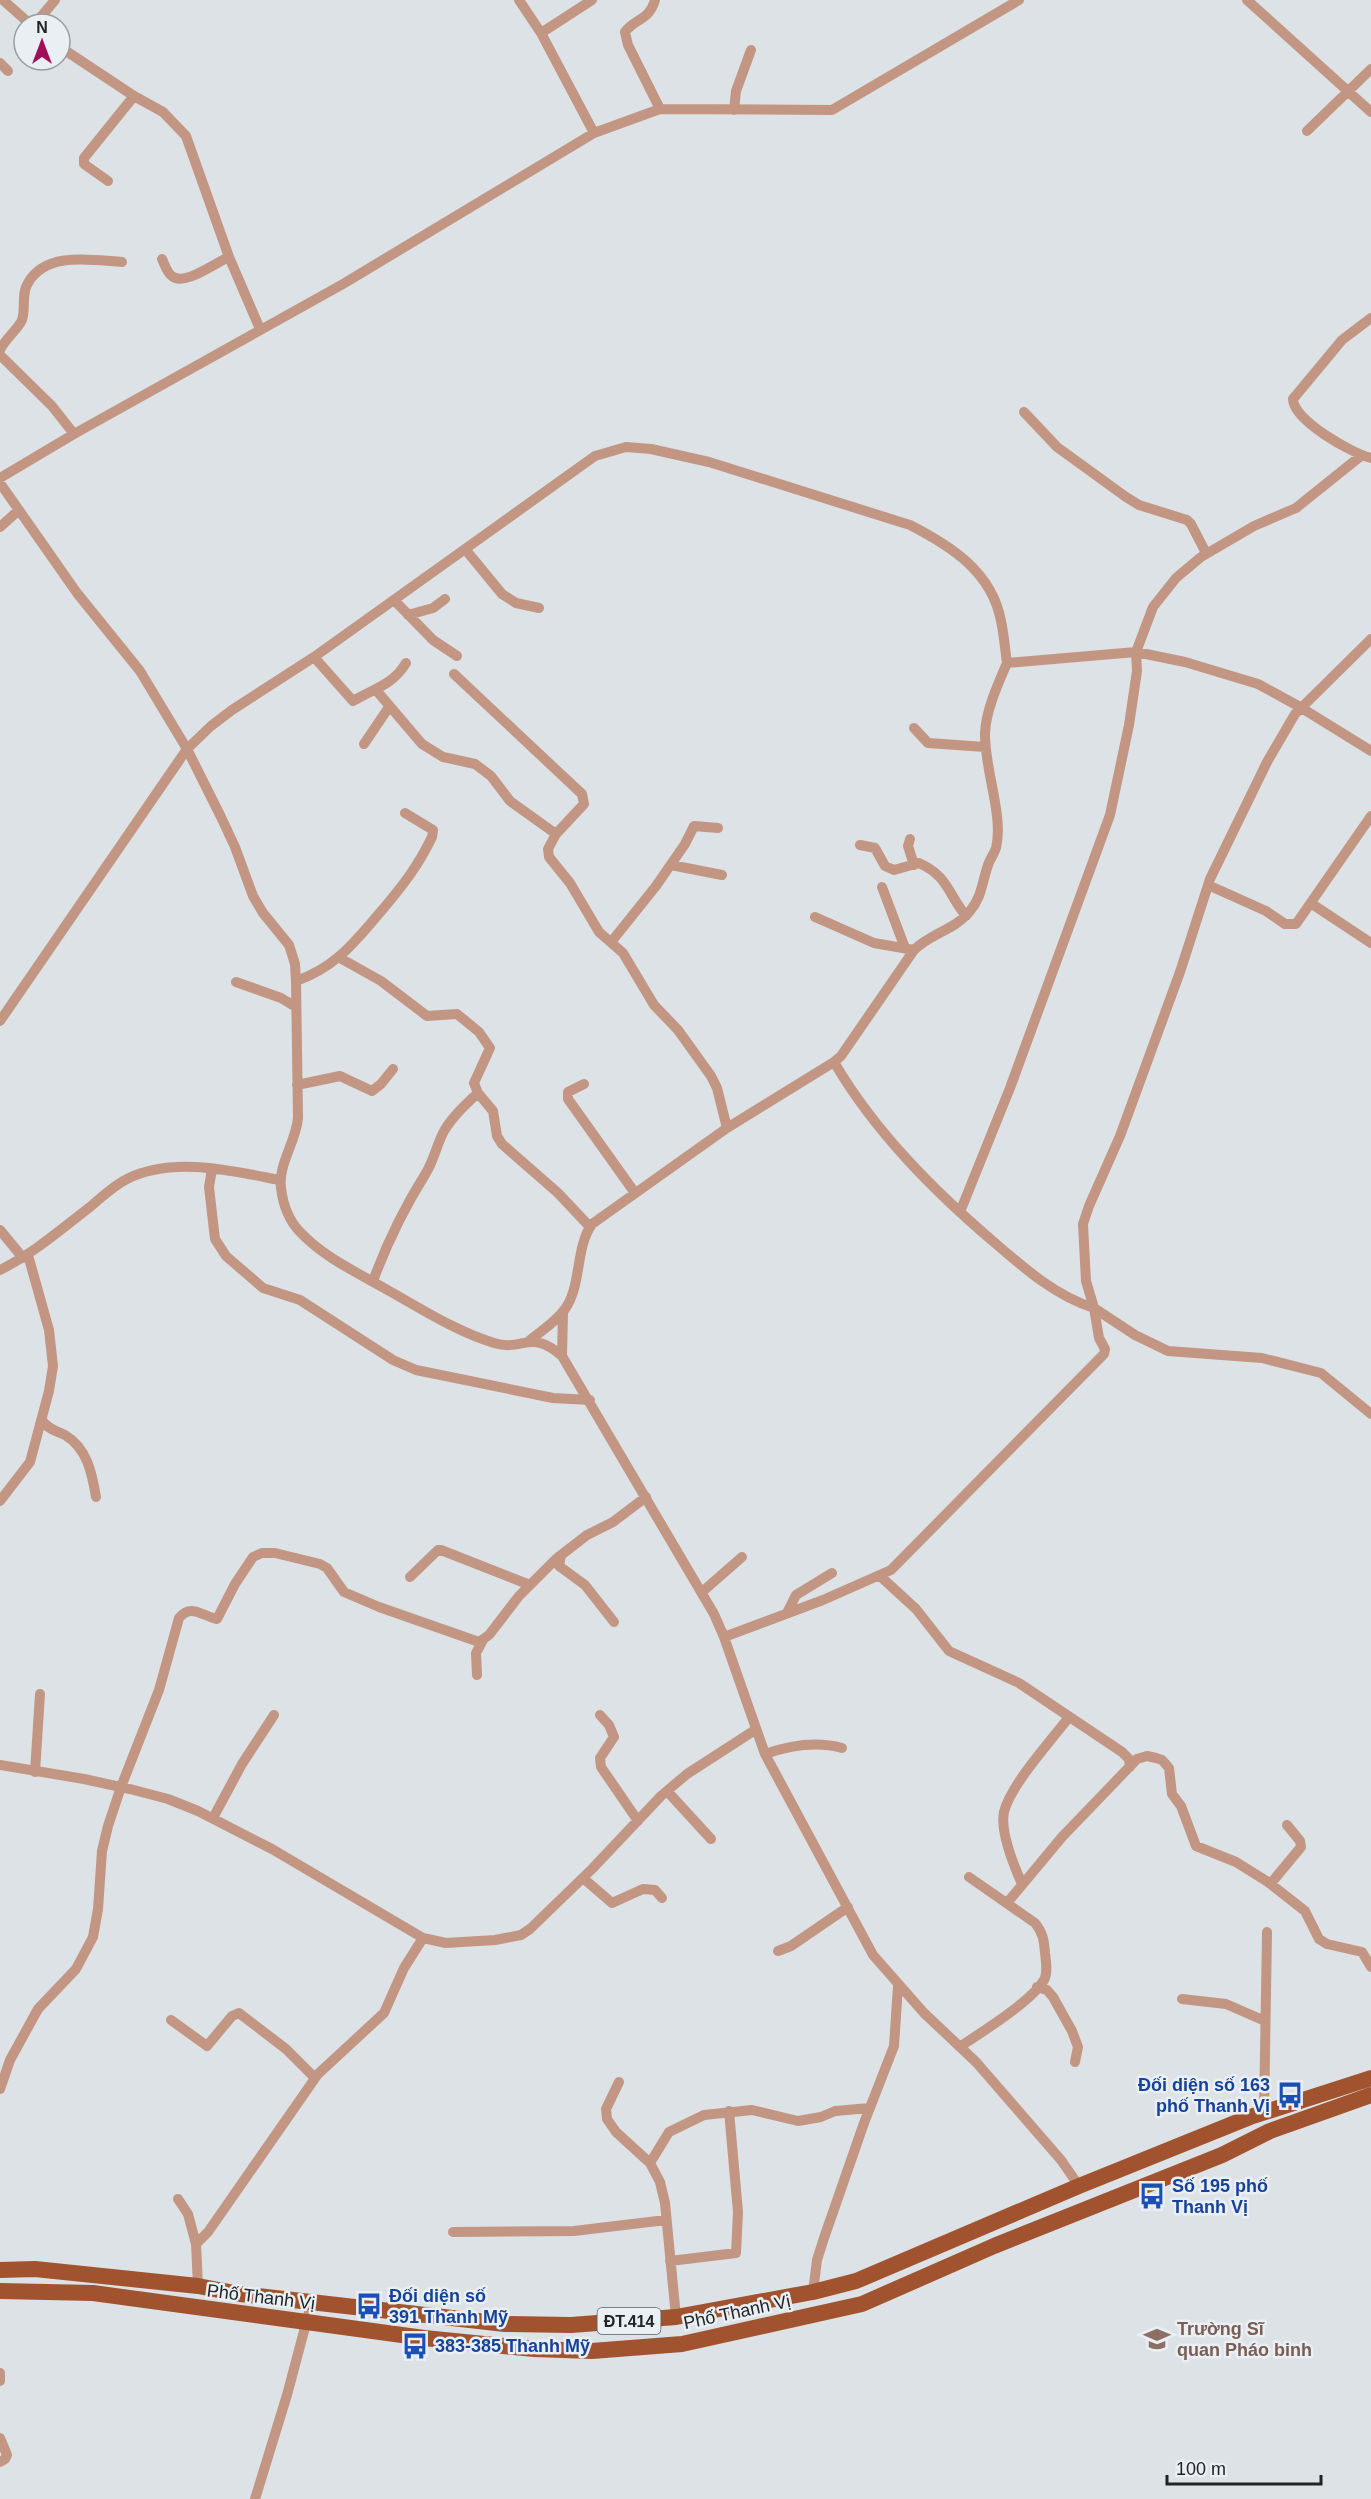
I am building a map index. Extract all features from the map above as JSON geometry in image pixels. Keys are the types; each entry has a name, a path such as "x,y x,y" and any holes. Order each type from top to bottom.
{"main road":[{"name":"Phố Thanh Vị","path":"0,2270 35,2269 198,2286 240,2294 505,2324 571,2325 676,2317 813,2292 856,2281 1079,2186 1264,2114 1371,2078"},
{"name":"Phố Thanh Vị","path":"0,2291 93,2293 424,2338 534,2349 592,2351 682,2344 862,2304 994,2246 1222,2155 1270,2131 1371,2095"}],"street":[{"path":"3,0 18,12"},
{"path":"44,12 55,0"},
{"path":"519,0 541,33 594,133"},
{"path":"541,33 592,0"},
{"path":"655,0 647,16 628,28 625,38 660,109"},
{"path":"0,478 260,328 343,284 594,133 660,109 832,110 1019,0"},
{"path":"1247,0 1371,112"},
{"path":"734,110 739,82 751,50"},
{"path":"72,55 134,96 163,112 186,136 230,257 260,328"},
{"path":"1307,131 1347,89 1371,69"},
{"path":"108,181 84,164 84,159 134,96"},
{"path":"162,260 170,275 177,280 191,278 217,261 230,257"},
{"path":"0,350 8,335 21,322 27,284 40,269 55,262 81,259 123,262"},
{"path":"960,1212 1010,1088 1110,815 1130,724 1137,671 1136,652 1153,607 1204,547 1296,508 1366,456 1300,416 1293,406 1293,399 1342,340 1371,318"},
{"path":"0,355 52,406 74,434"},
{"path":"1024,412 1057,447 1126,498 1139,505 1187,520 1204,547"},
{"path":"0,1021 187,748 232,710 314,657 595,456 626,447 651,449 709,462 910,525 938,539 982,576 1001,619 1007,663 997,686 985,730 985,747 997,841 978,901 966,916 950,929 910,949 841,1056 834,1062 727,1128 590,1227 569,1300 562,1312 529,1341"},
{"path":"0,483 77,594 140,671 187,748 236,847 253,896 263,913 289,945 295,964 296,981 297,1127 280,1180 291,1221 322,1252 451,1326 495,1343 510,1344 529,1341 546,1344 562,1356 702,1592 724,1637 765,1754 873,1955 924,2013 961,2046 1061,2160 1079,2186"},
{"path":"0,527 19,510"},
{"path":"465,549 502,594 516,603 539,608"},
{"path":"408,615 433,608 445,599"},
{"path":"393,600 433,640 457,656"},
{"path":"724,1637 891,1570 1104,1354 1105,1349 1099,1338 1086,1281 1083,1224 1124,1125 1180,972 1208,885 1267,762 1300,707 1371,639"},
{"path":"1007,663 1136,652 1185,662 1258,684 1371,751"},
{"path":"314,657 348,699 353,701 395,678 406,663"},
{"path":"454,674 582,794 585,801 583,807 556,834 547,851 549,857 570,883 599,933 612,941 622,953 654,1005 678,1030 711,1076 717,1088 727,1128"},
{"path":"376,690 422,744 443,757 475,764 492,776 510,801 556,834"},
{"path":"364,744 390,707"},
{"path":"914,728 928,742 985,747"},
{"path":"296,981 310,976 340,958 414,872 432,837 433,830 405,813"},
{"path":"1208,885 1266,911 1287,925 1297,922 1312,904 1371,816"},
{"path":"612,941 671,865 694,826 718,828"},
{"path":"910,839 908,846 914,865"},
{"path":"860,845 875,848 885,866 894,870 919,863 942,877 966,916"},
{"path":"671,865 722,875"},
{"path":"882,887 910,949"},
{"path":"1312,904 1371,943"},
{"path":"815,917 874,943 910,949"},
{"path":"340,958 381,981 427,1016 457,1014 470,1023 490,1048 489,1055 475,1079 478,1093 493,1111 497,1136 502,1144 563,1198 590,1227"},
{"path":"236,982 281,998 296,1006"},
{"path":"834,1062 888,1138 939,1193 1044,1283 1094,1308 1135,1335 1168,1351 1262,1358 1321,1373 1371,1414"},
{"path":"297,1085 340,1076 372,1091 381,1084 393,1068"},
{"path":"584,1084 568,1092 568,1099 635,1193"},
{"path":"373,1281 384,1249 414,1190 426,1172 443,1132 459,1111 478,1093"},
{"path":"0,1270 25,1257 125,1180 151,1170 212,1169 280,1180"},
{"path":"212,1169 210,1195 215,1239 226,1256 262,1288 300,1300 393,1360 416,1370 553,1398 590,1400"},
{"path":"0,1230 25,1257 49,1330 52,1352 49,1391 26,1469 0,1501"},
{"path":"562,1312 562,1356"},
{"path":"42,1420 45,1425 67,1437 83,1453 90,1468 96,1497"},
{"path":"477,1675 476,1653 483,1640 530,1585 561,1555 587,1535 613,1522 646,1497"},
{"path":"410,1577 438,1550 441,1550 530,1585"},
{"path":"0,2089 10,2060 38,2009 76,1969 93,1938 99,1910 102,1851 121,1787 159,1690 179,1618 189,1610 217,1619 244,1568 253,1557 262,1553 275,1553 320,1564 327,1568 344,1592 379,1607 470,1640 479,1642 483,1640"},
{"path":"561,1555 559,1566 585,1585 614,1622"},
{"path":"702,1592 742,1557"},
{"path":"787,1613 796,1595 832,1573"},
{"path":"880,1576 916,1609 949,1651 1019,1683 1122,1752 1130,1759 1130,1767"},
{"path":"34,1772 40,1694"},
{"path":"213,1818 242,1764 274,1715"},
{"path":"600,1715 609,1725 614,1737 600,1758 601,1767 638,1821"},
{"path":"1022,1884 1008,1846 1004,1814 1015,1790 1070,1717"},
{"path":"0,1765 121,1787 168,1799 213,1818 290,1859 423,1938 446,1943 495,1940 520,1935 530,1929 667,1791 687,1774 755,1730"},
{"path":"765,1754 797,1746 842,1748"},
{"path":"1007,1903 1112,1783 1137,1759 1147,1756 1162,1760 1169,1768 1172,1794 1181,1806 1197,1846 1236,1862 1268,1882 1305,1911 1319,1938 1327,1944 1362,1952 1371,1967"},
{"path":"667,1791 711,1839"},
{"path":"1268,1882 1272,1882 1301,1847 1300,1842 1287,1825"},
{"path":"961,2046 999,2021 1037,1987 1044,1979 1046,1962 1043,1932 1035,1923 969,1876"},
{"path":"583,1878 612,1903 643,1889 655,1890 662,1898"},
{"path":"778,1951 791,1946 848,1907"},
{"path":"1264,2114 1267,1932"},
{"path":"196,2244 208,2232 315,2078 384,2013 404,1968 423,1938"},
{"path":"813,2292 817,2260 824,2238 894,2046 898,1986"},
{"path":"1037,1987 1047,1990 1072,2031 1078,2047 1076,2062"},
{"path":"1182,2000 1226,2004 1265,2021"},
{"path":"171,2020 207,2046 232,2016 239,2013 286,2049 315,2078"},
{"path":"619,2082 606,2109 607,2119 616,2132 650,2163 660,2182 676,2317"},
{"path":"650,2163 669,2132 704,2115 752,2110 798,2121 821,2117 835,2111 870,2108"},
{"path":"670,2261 736,2253 738,2201 729,2111"},
{"path":"178,2199 188,2214 196,2244 198,2286"},
{"path":"453,2232 574,2231 666,2220"},
{"path":"255,2499 287,2395 312,2301"},
{"path":"0,2373 0,2381"},
{"path":"0,2438 7,2455 0,2462"}],"place":[{"name":"Đối diện số 163 phố Thanh Vị","path":"1290,2095"},
{"name":"Số 195 phố Thanh Vị","path":"1152,2196"},
{"name":"Đối diện số 391 Thanh Mỹ","path":"369,2306"},
{"name":"Trường Sĩ quan Pháo binh","path":"1157,2339"},
{"name":"383-385 Thanh Mỹ","path":"415,2346"}]}
